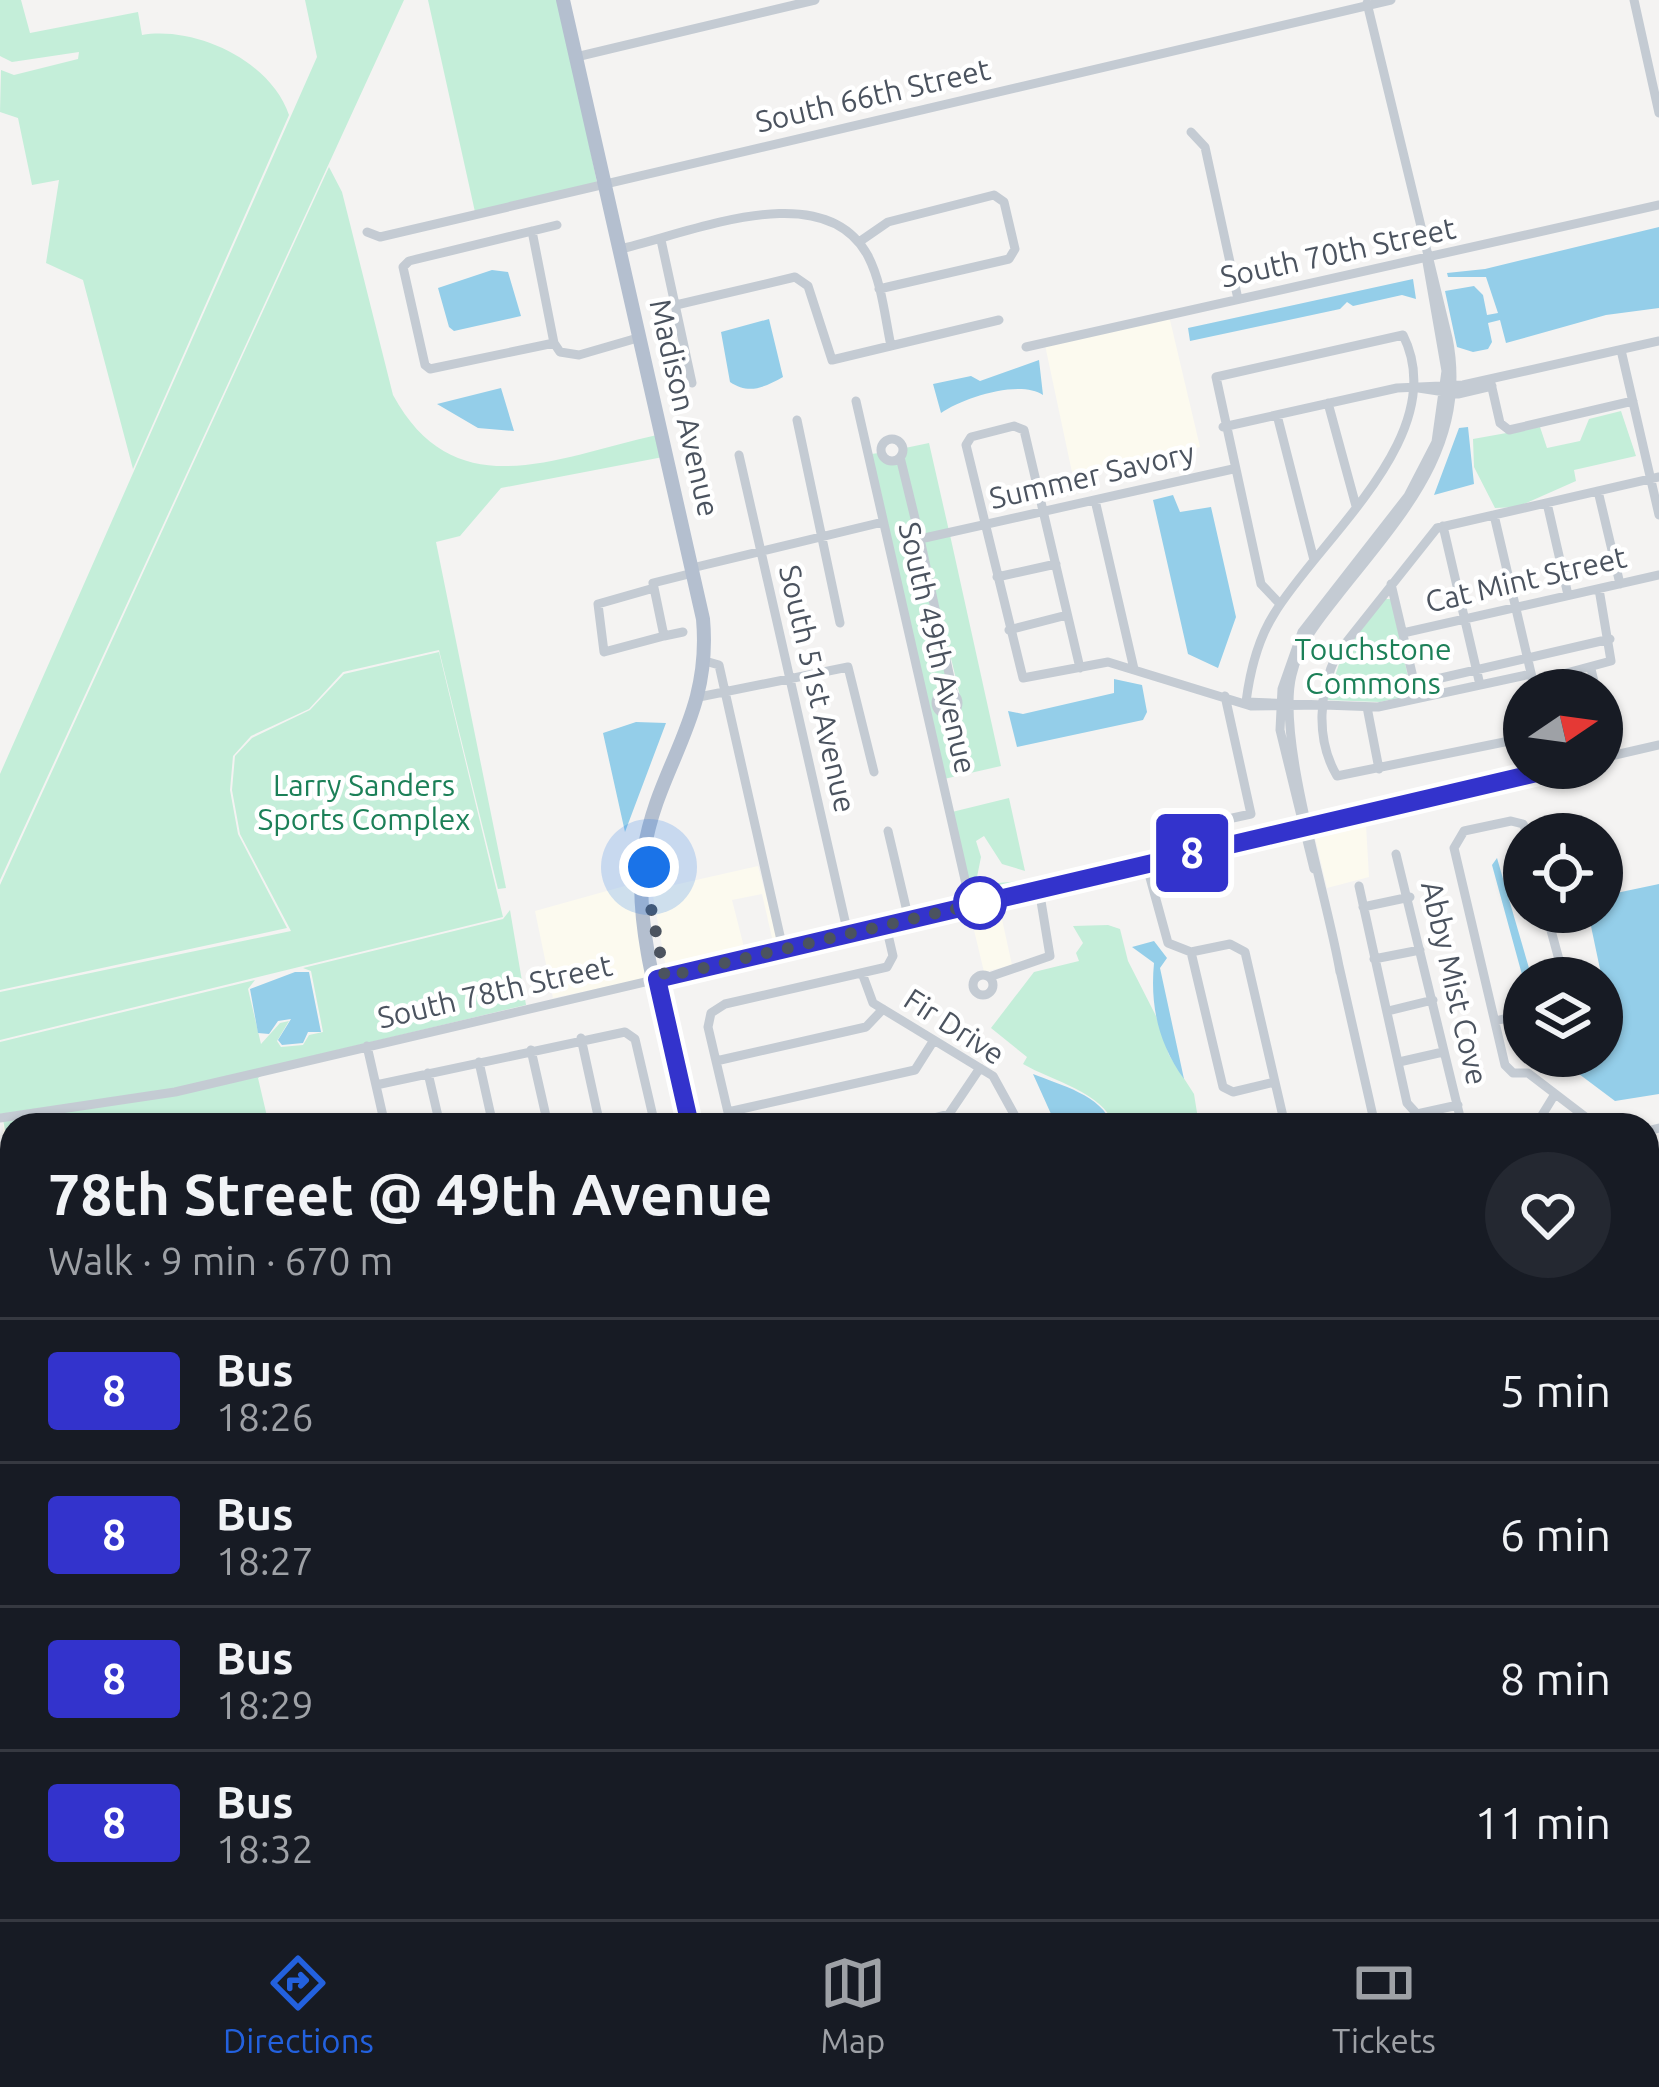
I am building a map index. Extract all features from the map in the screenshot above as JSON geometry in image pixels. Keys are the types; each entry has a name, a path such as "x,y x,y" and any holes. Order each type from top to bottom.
{"main road":[{"name":"Madison Avenue","path":"563,0 693,570 704,661 699,697 652,824 650,903 661,978 691,1113"}],"street":[{"path":"576,57 815,0"},
{"name":"South 66th Street","path":"367,232 381,236 1391,0"},
{"path":"1634,0 1659,112"},
{"path":"1367,3 1448,338 1446,432 1430,474 1308,635 1284,704 1372,1113"},
{"path":"1191,132 1204,146 1238,299"},
{"path":"859,242 888,221 994,195 1004,202 1015,249 1010,259 879,289"},
{"name":"South 70th Street","path":"1026,346 1659,205"},
{"path":"620,249 787,211 824,215 859,242 879,289 891,346"},
{"path":"554,343 430,369 403,267 416,259 556,225"},
{"path":"532,231 554,343 560,352 579,355 641,338"},
{"path":"661,240 692,383"},
{"path":"676,305 795,277 808,286 832,360 999,320"},
{"path":"1246,701 1257,648 1280,604 1400,440 1412,387 1406,340 1391,334 1219,374 1214,389 1261,584 1280,604"},
{"path":"1223,427 1412,387 1449,390 1491,383 1659,340"},
{"path":"1621,350 1655,478 1659,515"},
{"path":"1491,383 1500,424 1509,430 1633,401"},
{"name":"South 49th Avenue","path":"856,401 970,906"},
{"path":"1328,403 1356,506"},
{"path":"1276,415 1314,560"},
{"path":"797,420 840,623"},
{"path":"1080,668 1024,430 971,436 966,445 1023,678 1080,668 1108,662 1246,701 1366,707 1503,684"},
{"name":"South 51st Avenue","path":"739,455 848,934"},
{"path":"900,457 952,692"},
{"name":"Summer Savory","path":"920,539 1233,469"},
{"path":"1503,742 1344,777 1333,772 1322,705 1337,654 1432,531 1655,478"},
{"path":"1598,491 1620,584"},
{"path":"1095,500 1134,669"},
{"path":"1547,503 1568,595"},
{"path":"1495,514 1530,669"},
{"path":"683,632 604,652 599,602 693,570 884,522"},
{"path":"1443,526 1480,685"},
{"path":"997,577 1056,564"},
{"path":"650,568 664,636"},
{"name":"Cat Mint Street","path":"1403,633 1659,575"},
{"path":"1391,584 1418,699"},
{"path":"1592,669 1611,662 1599,589"},
{"path":"1009,630 1067,615"},
{"path":"1415,684 1610,639"},
{"path":"704,661 718,663 783,949"},
{"path":"699,697 848,667 874,772"},
{"path":"1226,696 1252,814 1228,819"},
{"path":"1366,707 1379,769"},
{"path":"1623,753 1659,745"},
{"name":"South 78th Street","path":"34,1113 175,1092 1503,781"},
{"path":"1503,822 1464,831 1455,842 1508,1071 1528,1073 1580,1113"},
{"path":"888,831 909,920"},
{"name":"Abby Mist Cove","path":"1396,854 1460,1113"},
{"path":"1146,863 1163,934 1175,949 1191,952 1230,944 1244,952 1283,1113"},
{"path":"1359,886 1411,1111 1458,1105"},
{"path":"989,977 1050,956 1039,889"},
{"path":"1363,907 1410,897"},
{"path":"886,926 892,963 725,1004 711,1012 708,1027 728,1112 915,1070 934,1040"},
{"path":"1374,959 1420,950"},
{"path":"1191,952 1223,1088 1233,1092 1275,1082"},
{"name":"Fir Drive","path":"862,973 867,994 998,1082 1014,1113"},
{"path":"1388,1011 1433,1000"},
{"path":"716,1061 866,1027 884,1009"},
{"path":"1495,1021 1503,1019"},
{"path":"376,1085 625,1032 635,1039 652,1113"},
{"path":"581,1038 597,1113"},
{"path":"367,1046 382,1113"},
{"path":"530,1050 545,1113"},
{"path":"1399,1062 1443,1052"},
{"path":"479,1062 490,1113"},
{"path":"950,1113 980,1068"},
{"path":"428,1073 437,1113"},
{"path":"1543,1113 1555,1094"}],"shaded area":[{"path":"1170,320 1200,447 1073,477 1045,345"},
{"path":"1366,825 1369,877 1327,888 1315,837"},
{"path":"758,866 780,948 667,974 652,890","holes":["762,894 773,942 745,951 732,900"]},
{"path":"639,882 654,977 553,998 535,911"},
{"path":"998,901 1012,965 984,972 969,909"}],"green space":[{"path":"0,0 21,0 30,33 138,12 142,35 185,36 229,51 249,64 266,78 289,115 133,469 83,280 46,263 59,180 32,185 18,118 0,112 1,70 14,75 78,59 79,52 12,62 0,56"},
{"path":"305,0 404,0 0,880 0,774 317,57"},
{"path":"428,0 560,0 597,183 475,212"},
{"path":"329,167 342,192 393,395 418,430 446,452 477,464 545,462 657,435 663,457 501,488 460,536 436,542 506,888 498,889 439,650 343,672 309,709 251,736 233,756 230,790 238,834 287,928 0,990 0,885"},
{"path":"1621,411 1636,456 1574,470 1576,481 1517,507 1495,508 1474,467 1473,439 1540,427 1547,448 1580,441 1589,419"},
{"path":"929,443 949,531 922,537 903,457 905,448"},
{"path":"879,453 886,462 899,461 949,689 937,694 934,706 951,715 961,700 923,541 950,535 1001,766 944,779 871,454"},
{"name":"Touchstone Commons","path":"1385,599 1391,599 1412,695 1380,702 1327,700 1342,655"},
{"name":"Larry Sanders Sports Complex","path":"439,652 503,917 0,1040 0,992 291,931 240,834 232,790 235,756 252,738 310,710 344,674"},
{"path":"1009,798 1025,871 1002,864 984,836 976,841 981,857 977,877 987,884 1021,881 1027,890 973,903 952,812"},
{"path":"510,910 526,1005 175,1089 0,1113 0,1042 255,980 248,989 261,1044 280,1023 289,1021 277,1041 281,1047 303,1045 309,1035 323,1032 311,971 303,968 503,919"},
{"path":"1073,926 1120,929 1128,961 1156,1016 1169,1055 1194,1094 1197,1113 1107,1113 1088,1096 1023,1064 1027,1057 991,1028 1034,972 1079,961 1076,953 1083,943"},
{"path":"267,1072 258,1078 266,1113 42,1113"}],"water":[{"path":"1659,227 1659,308 1606,315 1506,343 1500,320 1488,323 1492,342 1488,349 1473,352 1457,347 1445,291 1474,286 1483,295 1487,315 1498,313 1486,277 1448,277 1447,273 1485,269"},
{"path":"492,270 508,272 521,316 454,331 438,288"},
{"path":"1413,279 1416,299 1402,295 1353,306 1347,302 1340,309 1190,341 1188,328"},
{"path":"769,319 783,377 757,388 737,386 730,382 721,332"},
{"path":"1039,360 1043,395 1006,390 976,396 941,413 933,384 971,376 980,381"},
{"path":"501,388 514,431 478,428 437,404"},
{"path":"1468,427 1474,484 1434,495 1459,428"},
{"path":"1173,495 1180,512 1211,507 1236,617 1218,668 1188,654 1153,500"},
{"path":"1114,679 1142,685 1147,712 1143,720 1017,747 1008,711 1023,714 1114,693"},
{"path":"636,722 666,723 625,832 603,733"},
{"path":"1497,858 1503,905 1492,865"},
{"path":"1659,884 1659,1094 1615,1101 1583,1077 1623,1077 1623,957 1597,957 1592,933 1623,933 1623,892"},
{"path":"1511,933 1519,933 1526,957 1517,957"},
{"path":"1154,941 1167,958 1160,968 1184,1079 1158,1023 1154,963 1132,947"},
{"path":"295,972 309,972 321,1032 308,1032 303,1043 282,1045 278,1040 291,1019 278,1021 269,1034 258,1033 250,989"},
{"path":"1033,1074 1090,1099 1105,1113 1051,1113"}],"bus line":[{"name":"8","path":"687,1113 657,979 1503,781"}],"route":[{"path":"649,867 650,903 665,977 980,903"}]}
